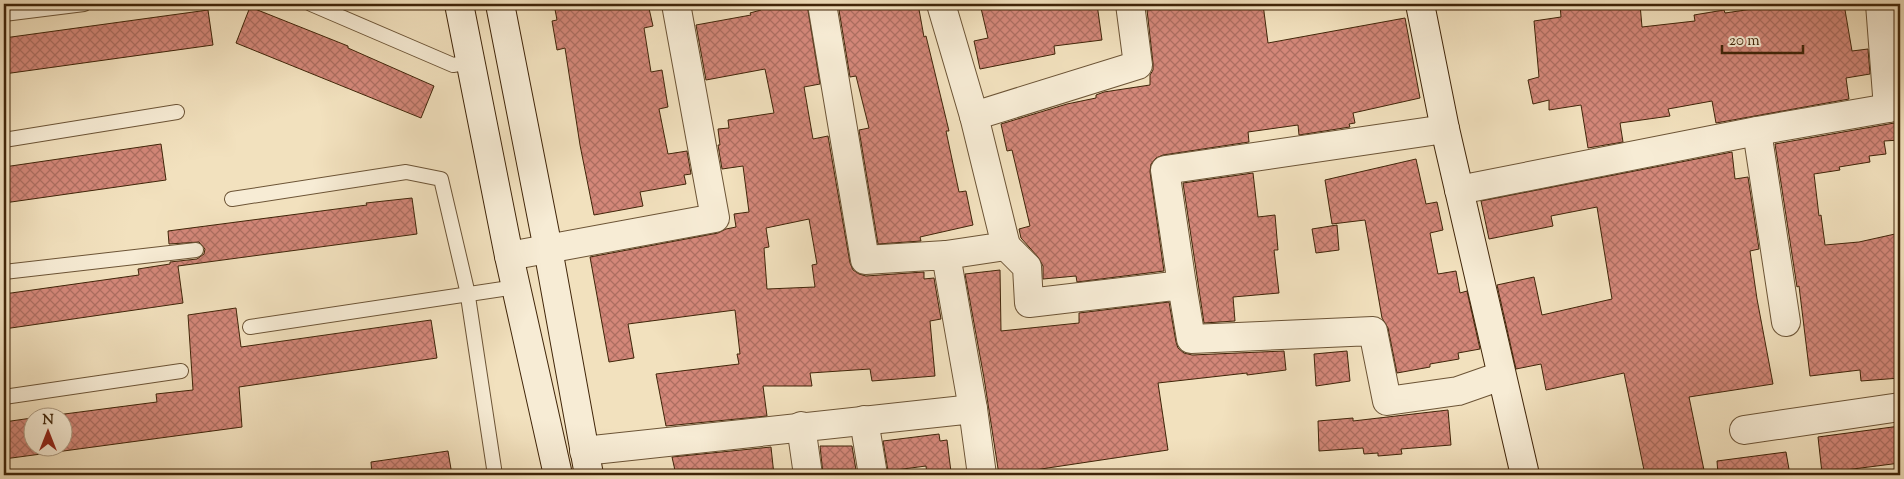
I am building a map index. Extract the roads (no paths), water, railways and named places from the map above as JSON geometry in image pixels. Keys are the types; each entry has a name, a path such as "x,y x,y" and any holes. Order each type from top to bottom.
{"street":[{"path":"459,4 509,256 558,475"},
{"path":"500,4 548,249 587,463 801,426 973,409"},
{"path":"509,256 714,218 676,4"},
{"path":"822,4 866,260 946,255 1006,246"},
{"path":"941,4 974,116 1006,246 1027,267 1029,303 1182,285"},
{"path":"974,116 1138,65 1130,4"},
{"path":"1420,4 1445,129 1525,475"},
{"path":"1459,190 1757,131 1894,107 1880,4"},
{"path":"1445,129 1166,170 1191,339 1373,331 1387,402 1458,392 1501,376"},
{"path":"1757,131 1786,322"},
{"path":"946,255 973,409 982,475"},
{"path":"1744,430 1900,407"},
{"path":"864,420 873,475"},
{"path":"801,426 808,475"}],"lane":[{"path":"4,14 84,4"},
{"path":"311,4 453,65 471,62"},
{"path":"4,140 177,112"},
{"path":"232,198 406,172 441,180 467,294 495,475"},
{"path":"4,272 196,250"},
{"path":"250,328 516,287"},
{"path":"4,397 182,371"}]}
